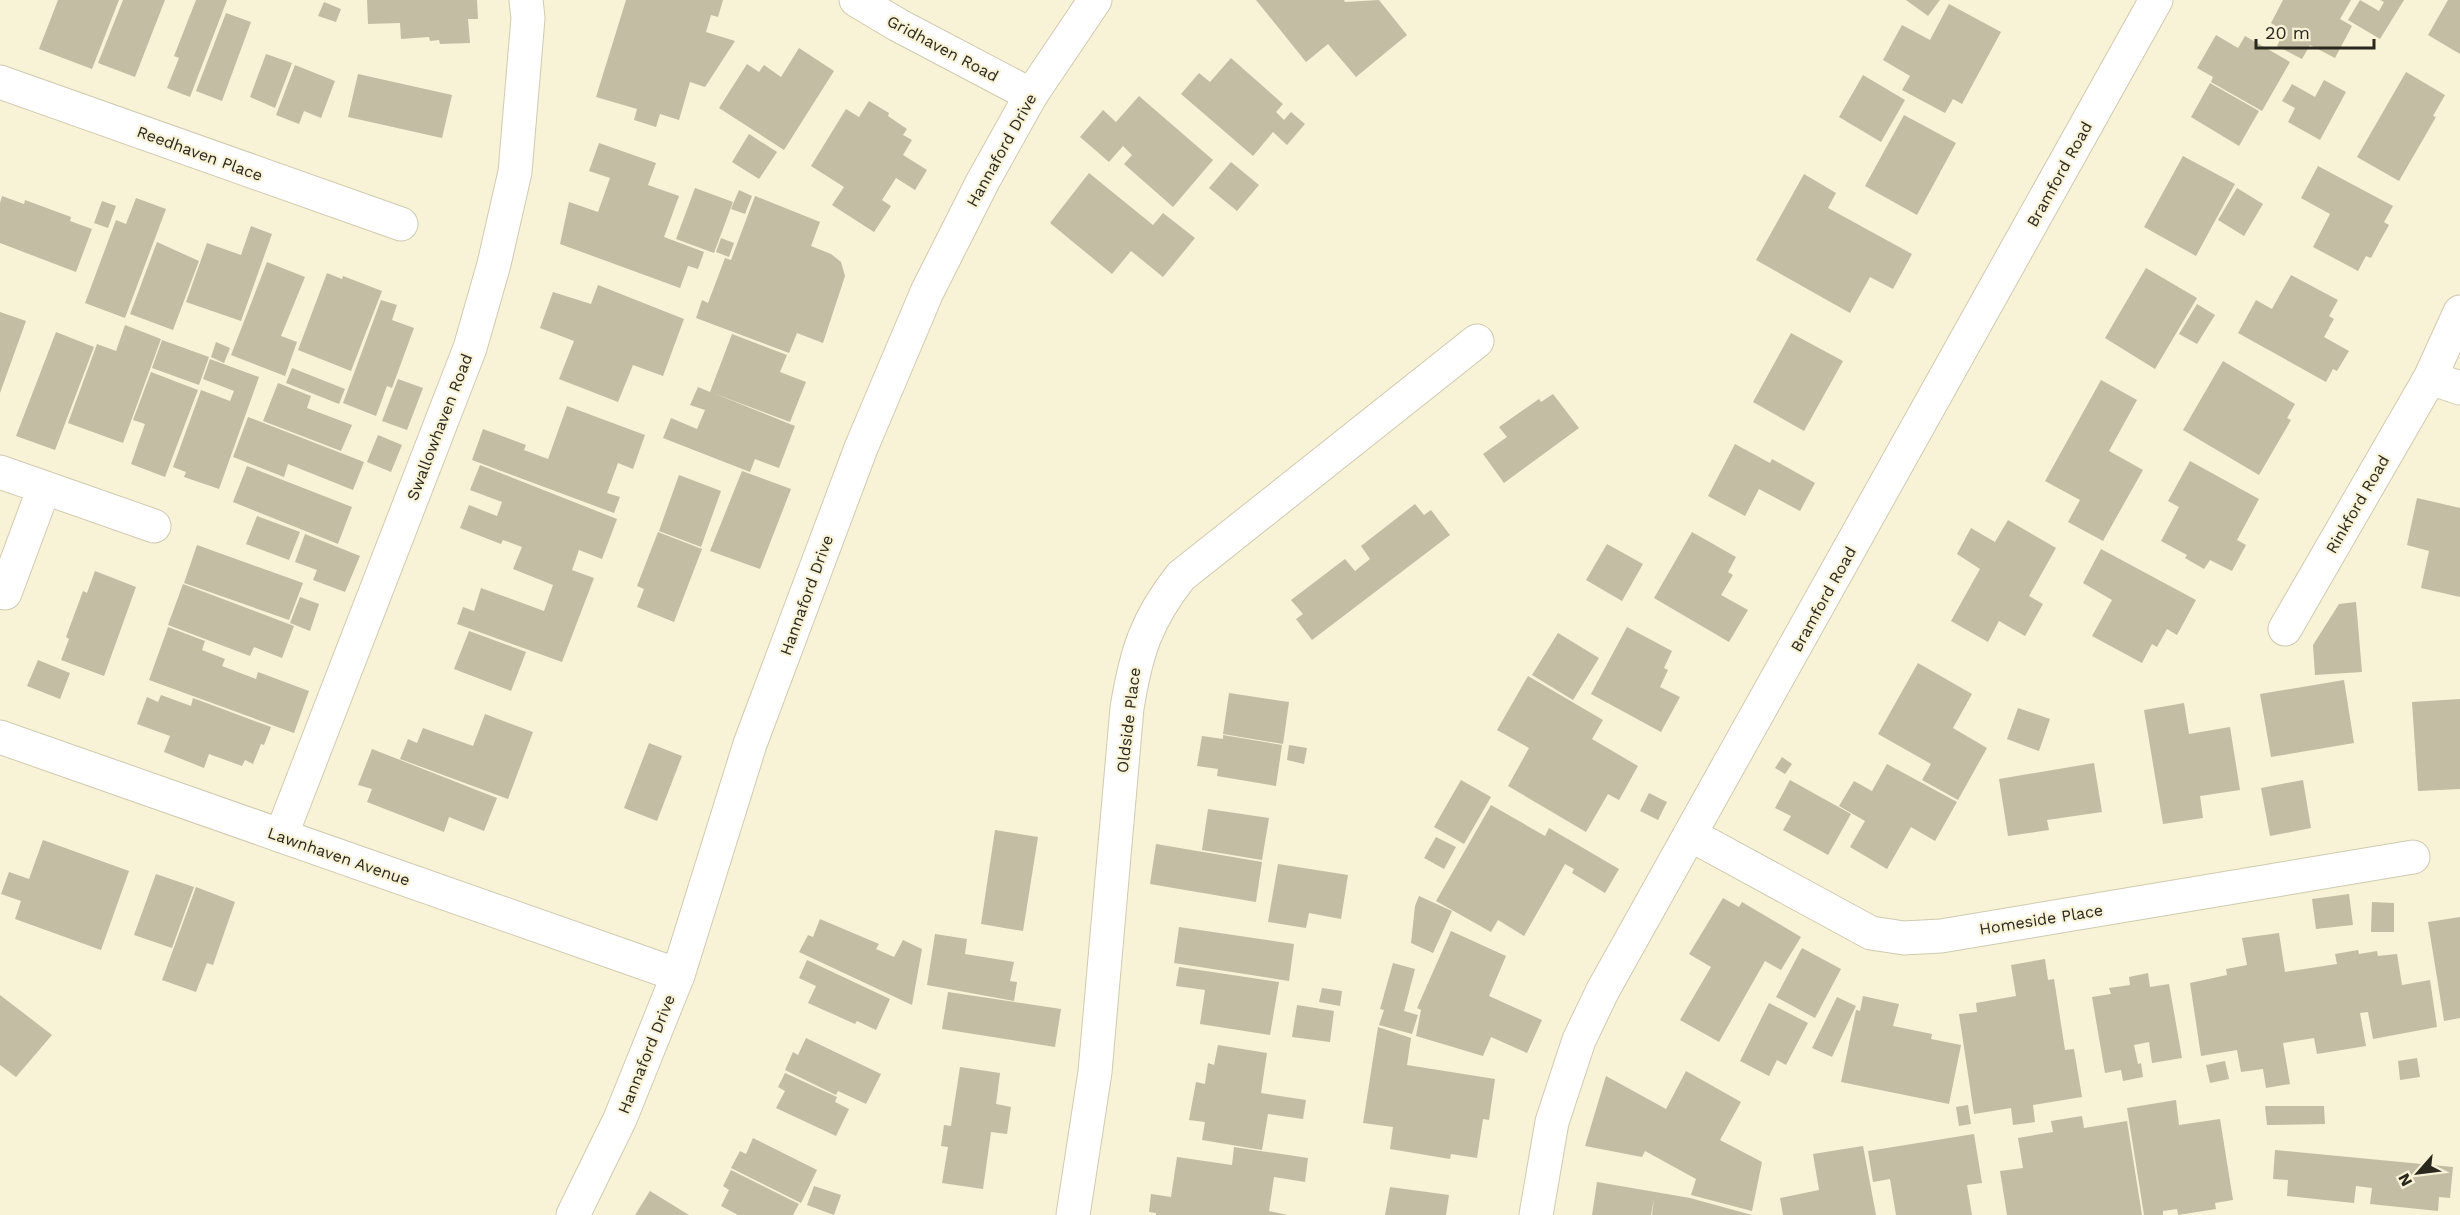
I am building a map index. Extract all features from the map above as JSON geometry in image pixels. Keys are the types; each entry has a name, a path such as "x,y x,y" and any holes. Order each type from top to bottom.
{"street":[{"name":"Swallowhaven Road","path":"281,836 470,348 494,264 515,172 528,18 526,0"},
{"name":"Gridhaven Road","path":"856,0 898,25 1031,95"},
{"name":"Hannaford Drive","path":"573,1215 620,1119 678,975 750,744 861,448 927,292 982,181 1031,95 1095,0"},
{"name":"Bramford Road","path":"1536,1215 1552,1122 1579,1040 1603,990 2156,0"},
{"name":"Reedhaven Place","path":"0,82 401,224"},
{"name":"Rinkford Road","path":"2284,629 2445,383 2460,312"},
{"name":"Oldside Place","path":"1073,1215 1095,1072 1127,708 1133,670 1144,634 1163,598 1181,576 1477,341"},
{"path":"0,472 154,526"},
{"path":"5,593 45,488"},
{"name":"Lawnhaven Avenue","path":"0,737 678,975"},
{"name":"Homeside Place","path":"1691,835 1871,933 1904,938 1941,936 2413,857"}],"building":[{"path":"58,0 119,0 92,69 39,49"},
{"path":"123,0 165,0 135,77 98,63"},
{"path":"196,0 227,0 190,97 167,88 179,58 174,56"},
{"path":"367,0 477,0 478,19 468,19 470,43 440,44 439,40 430,41 429,37 401,39 400,23 368,24"},
{"path":"626,0 723,0 718,17 711,15 706,32 735,41 705,87 690,82 679,120 660,114 656,127 634,120 637,109 596,97"},
{"path":"1256,0 1344,0 1345,2 1379,0 1407,35 1356,77 1328,44 1306,62"},
{"path":"1906,0 1940,0 1928,16"},
{"path":"2283,0 2351,0 2340,19 2352,26 2335,58 2310,45 2302,59 2277,46 2284,31 2271,23"},
{"path":"2360,0 2379,11 2384,2 2380,0 2404,0 2380,39 2348,20"},
{"path":"2448,0 2460,0 2460,54 2428,35"},
{"path":"324,2 341,9 336,22 318,16"},
{"path":"1949,4 2001,32 1962,104 1953,99 1945,113 1902,90 1910,76 1883,60 1902,25 1930,40"},
{"path":"226,13 251,22 222,101 196,91"},
{"path":"2216,35 2238,48 2245,36 2290,62 2262,111 2211,82 2213,77 2197,68"},
{"path":"799,48 834,71 784,150 719,108 747,64 759,72 764,65 781,77"},
{"path":"266,54 292,63 275,108 250,97"},
{"path":"1231,58 1283,104 1276,112 1284,120 1291,112 1305,124 1287,145 1273,132 1253,156 1181,94 1199,73 1210,82"},
{"path":"295,65 335,81 321,118 304,111 299,124 276,115"},
{"path":"2406,72 2445,95 2433,116 2436,117 2399,181 2357,157"},
{"path":"358,74 452,95 442,138 348,117"},
{"path":"1863,75 1905,100 1881,142 1839,117"},
{"path":"2324,80 2346,92 2320,140 2288,122 2295,108 2282,101 2292,84 2315,97"},
{"path":"2210,83 2259,111 2239,146 2191,117"},
{"path":"1139,96 1213,160 1173,207 1124,164 1132,155 1123,146 1109,162 1080,137 1103,110 1116,122"},
{"path":"869,101 889,113 888,116 907,129 903,135 912,140 903,155 927,170 915,190 896,178 882,200 891,206 874,232 832,205 844,187 811,166 846,109 859,117"},
{"path":"1904,115 1956,143 1917,215 1865,186"},
{"path":"749,134 777,152 759,179 732,162"},
{"path":"599,143 656,163 648,185 679,196 664,237 704,252 698,269 688,266 680,288 560,244 569,202 598,212 610,178 589,171"},
{"path":"2183,156 2235,184 2196,256 2144,227"},
{"path":"1231,162 1259,185 1237,211 1209,188"},
{"path":"2318,166 2393,206 2384,222 2389,225 2371,258 2366,256 2358,271 2313,247 2330,214 2301,198"},
{"path":"1089,173 1153,225 1163,213 1195,238 1163,277 1131,251 1112,274 1050,223"},
{"path":"1804,174 1836,193 1828,208 1912,254 1893,289 1870,277 1850,313 1756,260"},
{"path":"695,188 733,202 714,253 676,239"},
{"path":"2237,188 2263,204 2244,236 2218,220"},
{"path":"739,190 752,196 745,214 731,209"},
{"path":"2,196 24,204 25,200 71,217 70,221 92,229 76,272 0,243"},
{"path":"755,196 820,222 811,246 831,254 841,262 845,276 823,343 797,333 789,353 696,318 702,300 708,303 725,258 731,260"},
{"path":"136,198 166,209 125,318 85,303 116,220 126,224"},
{"path":"102,201 116,206 108,228 94,223"},
{"path":"251,226 272,234 241,321 186,302 207,243 241,255"},
{"path":"721,238 734,243 729,257 716,252"},
{"path":"157,242 199,261 173,330 130,314"},
{"path":"267,262 305,277 281,336 297,342 285,376 231,355"},
{"path":"2146,268 2197,298 2155,369 2105,338"},
{"path":"327,273 342,279 343,276 382,291 351,371 298,350"},
{"path":"2291,275 2338,300 2329,316 2334,319 2324,337 2349,351 2337,371 2333,369 2326,382 2238,333 2256,300 2272,309"},
{"path":"598,285 684,319 663,376 633,365 618,402 559,379 574,341 540,328 553,292 591,304"},
{"path":"381,300 397,305 392,320 414,328 392,388 387,386 376,416 343,403"},
{"path":"2197,304 2215,315 2197,344 2179,334"},
{"path":"0,312 26,321 0,393"},
{"path":"125,325 161,339 123,443 68,423 97,344 116,351"},
{"path":"56,332 94,347 55,450 16,436"},
{"path":"1791,333 1843,361 1804,431 1753,402"},
{"path":"732,334 787,355 780,372 806,382 790,422 713,393 795,426 779,468 755,459 750,472 663,438 671,418 697,429 705,410 690,405 698,387 710,392"},
{"path":"162,340 209,357 199,385 152,368"},
{"path":"216,342 230,348 224,363 211,357"},
{"path":"210,359 259,377 219,489 184,477 186,472 173,467 201,390 230,401 234,391 203,379"},
{"path":"2223,361 2295,404 2287,418 2291,420 2259,475 2183,430"},
{"path":"292,368 345,389 339,404 286,383"},
{"path":"151,372 198,390 165,477 131,464 145,424 133,420"},
{"path":"398,379 423,388 407,430 382,421"},
{"path":"2101,380 2137,400 2109,451 2143,470 2103,541 2068,522 2080,500 2045,481"},
{"path":"278,383 311,396 307,408 352,425 341,451 263,421"},
{"path":"1553,394 1579,428 1504,483 1483,454 1507,437 1499,427 1539,399 1541,402"},
{"path":"567,406 645,435 633,469 618,463 607,493 620,497 614,513 472,460 483,429 526,445 524,450 548,459"},
{"path":"248,417 364,462 353,490 288,464 284,477 233,457"},
{"path":"378,435 402,445 391,472 367,462"},
{"path":"1735,444 1770,463 1772,459 1815,483 1800,511 1759,489 1745,516 1708,496"},
{"path":"2190,461 2259,499 2237,540 2246,545 2232,571 2210,560 2204,569 2185,558 2187,555 2161,541 2179,507 2168,501"},
{"path":"480,465 617,519 602,559 579,550 572,570 594,578 562,662 457,624 463,607 474,611 481,588 544,611 553,585 513,569 522,547 503,540 501,544 460,528 469,505 497,516 502,502 470,490"},
{"path":"247,466 352,507 338,544 233,502"},
{"path":"742,471 791,489 760,569 710,551"},
{"path":"679,475 721,491 701,547 659,531"},
{"path":"2417,498 2460,508 2460,597 2421,588 2429,551 2407,545"},
{"path":"1415,504 1424,515 1431,510 1450,535 1312,640 1296,619 1303,614 1291,600 1345,559 1355,571 1370,559 1361,546"},
{"path":"257,516 300,532 289,560 246,544"},
{"path":"2008,520 2056,548 2029,596 2043,604 2025,636 1999,621 1988,642 1951,621 1980,569 1957,554 1971,528 1995,542"},
{"path":"658,532 702,549 674,622 637,607 644,589 637,586"},
{"path":"1692,532 1736,557 1728,572 1733,575 1721,595 1748,610 1729,642 1654,598"},
{"path":"305,534 360,556 345,592 313,580 317,570 295,562"},
{"path":"1607,544 1643,564 1622,601 1586,580"},
{"path":"197,545 303,583 289,620 184,583"},
{"path":"2101,549 2196,600 2177,635 2167,629 2157,647 2152,644 2142,663 2092,636 2112,600 2083,583"},
{"path":"95,571 136,587 104,676 61,660 69,639 66,637 83,591 87,593"},
{"path":"183,584 294,626 282,658 254,647 250,656 168,625"},
{"path":"300,597 319,604 310,631 290,623"},
{"path":"2356,602 2362,672 2315,675 2313,645 2339,604"},
{"path":"168,627 205,641 202,650 225,659 222,666 256,679 258,672 309,691 294,733 149,680"},
{"path":"1627,627 1672,651 1664,668 1668,670 1660,687 1680,697 1661,732 1591,694"},
{"path":"469,631 526,652 511,691 454,669"},
{"path":"1558,633 1599,658 1573,700 1532,675"},
{"path":"38,660 70,673 60,699 27,686"},
{"path":"1918,663 1972,694 1953,728 1987,748 1958,800 1922,780 1931,764 1878,734"},
{"path":"1528,676 1603,720 1592,739 1638,766 1619,800 1608,794 1586,832 1508,786 1529,748 1497,730"},
{"path":"2344,680 2354,743 2271,757 2260,694"},
{"path":"1229,693 1289,702 1283,744 1223,734"},
{"path":"161,695 191,706 193,698 271,727 253,764 245,760 242,766 209,754 204,768 164,752 170,736 137,724 147,697 158,702"},
{"path":"2460,699 2460,789 2418,791 2412,702"},
{"path":"2184,703 2189,734 2230,727 2240,790 2200,796 2203,818 2163,824 2144,710"},
{"path":"2018,708 2050,719 2039,751 2007,739"},
{"path":"485,714 533,732 508,799 400,759 408,739 417,743 423,728 473,746"},
{"path":"1223,735 1282,745 1276,786 1217,776 1218,769 1197,766 1202,736 1223,739"},
{"path":"649,743 682,756 657,821 624,808"},
{"path":"1289,745 1307,748 1304,764 1287,760"},
{"path":"372,749 497,798 484,831 449,817 444,832 367,802 372,789 358,785"},
{"path":"1782,757 1792,764 1785,774 1775,768"},
{"path":"2094,763 2102,812 2047,820 2049,830 2008,836 1999,779"},
{"path":"1887,764 1957,802 1935,841 1911,827 1887,869 1850,847 1865,821 1839,806 1854,781 1872,791"},
{"path":"1461,780 1491,797 1464,844 1434,827"},
{"path":"1790,780 1851,814 1828,855 1783,830 1791,816 1775,808"},
{"path":"2303,780 2311,828 2270,836 2261,788"},
{"path":"1649,793 1667,802 1658,820 1640,811"},
{"path":"1491,805 1545,836 1549,828 1619,869 1605,893 1572,873 1574,869 1565,864 1524,936 1498,920 1491,932 1436,901"},
{"path":"1208,809 1269,818 1262,860 1202,850"},
{"path":"995,830 1038,837 1023,931 981,924"},
{"path":"1436,837 1456,847 1444,869 1424,858"},
{"path":"43,840 129,871 101,950 15,919 21,901 1,894 9,872 29,879"},
{"path":"1156,844 1262,862 1256,902 1150,884"},
{"path":"1278,864 1348,875 1341,919 1309,913 1306,928 1268,922"},
{"path":"156,874 194,887 172,948 134,935"},
{"path":"196,887 235,902 213,965 207,963 196,992 162,980"},
{"path":"2349,894 2353,925 2316,929 2312,899"},
{"path":"1419,896 1452,911 1433,953 1411,943 1415,906"},
{"path":"1723,898 1739,907 1742,902 1801,937 1781,970 1765,961 1719,1042 1680,1020 1711,967 1689,954"},
{"path":"2372,902 2394,903 2394,932 2371,932"},
{"path":"2460,917 2460,1018 2444,1021 2428,922"},
{"path":"820,919 879,944 876,949 894,957 903,940 922,949 912,1005 799,952 808,935 813,937"},
{"path":"1179,927 1294,944 1289,981 1174,963"},
{"path":"1451,931 1506,956 1489,996 1542,1020 1527,1053 1491,1037 1483,1056 1416,1036 1421,1010 1417,1008"},
{"path":"2279,933 2285,972 2337,964 2335,954 2358,950 2359,954 2377,951 2378,956 2397,954 2402,985 2430,980 2437,1027 2373,1039 2368,1012 2360,1013 2366,1046 2317,1054 2314,1038 2283,1043 2290,1084 2266,1088 2263,1069 2241,1072 2237,1050 2201,1056 2190,983 2227,975 2226,969 2247,965 2242,938"},
{"path":"935,934 967,939 965,954 1014,962 1010,981 1017,982 1014,1001 927,985"},
{"path":"1802,948 1841,969 1815,1018 1776,997"},
{"path":"2045,959 2048,980 2054,979 2065,1050 2074,1049 2082,1097 2033,1105 2035,1122 2013,1125 2011,1108 1974,1114 1959,1014 1977,1012 1976,1003 2016,996 2011,965"},
{"path":"807,960 890,999 876,1030 857,1021 855,1024 808,1003 816,986 799,978"},
{"path":"1393,963 1415,969 1404,1011 1418,1015 1412,1034 1379,1025 1384,1010 1380,1009"},
{"path":"1179,967 1279,982 1270,1035 1200,1024 1205,990 1176,986"},
{"path":"2148,973 2150,987 2169,984 2182,1058 2152,1063 2149,1042 2134,1045 2138,1064 2141,1063 2143,1077 2123,1081 2121,1070 2105,1073 2092,997 2111,994 2109,988 2130,985 2129,977"},
{"path":"1322,988 1342,991 1340,1006 1319,1002"},
{"path":"948,992 1061,1009 1055,1047 942,1029"},
{"path":"0,995 52,1035 16,1077 0,1065"},
{"path":"1863,996 1899,1004 1893,1026 1932,1034 1931,1039 1961,1045 1949,1104 1841,1082 1856,1010 1860,1011"},
{"path":"1837,997 1856,1006 1832,1057 1812,1048"},
{"path":"1769,1003 1808,1023 1786,1065 1777,1060 1769,1076 1740,1061"},
{"path":"1297,1005 1334,1011 1330,1042 1292,1037"},
{"path":"1378,1027 1411,1038 1407,1065 1495,1079 1489,1120 1483,1119 1477,1158 1451,1154 1450,1159 1390,1149 1393,1127 1363,1123"},
{"path":"806,1038 881,1074 866,1104 838,1091 836,1095 785,1070 793,1052 798,1055"},
{"path":"1218,1045 1267,1053 1261,1093 1306,1100 1303,1119 1268,1114 1262,1150 1202,1140 1205,1122 1189,1120 1196,1082 1205,1084 1208,1063 1214,1065"},
{"path":"2417,1058 2420,1077 2400,1080 2398,1061"},
{"path":"2225,1061 2229,1079 2210,1083 2206,1065"},
{"path":"960,1067 1000,1073 996,1104 1011,1107 1007,1134 991,1132 983,1189 942,1183 948,1147 941,1146 944,1125 951,1126"},
{"path":"1686,1071 1741,1102 1720,1140 1762,1162 1752,1211 1691,1195 1696,1179 1645,1151 1642,1157 1585,1146 1606,1076 1666,1109"},
{"path":"785,1073 837,1097 835,1102 849,1109 836,1136 776,1108 785,1091 778,1087"},
{"path":"2176,1100 2179,1125 2220,1119 2233,1200 2215,1203 2216,1209 2178,1215 2177,1209 2163,1211 2163,1215 2144,1215 2127,1108"},
{"path":"1968,1105 1971,1124 1959,1126 1956,1107"},
{"path":"2265,1106 2324,1106 2325,1124 2267,1125"},
{"path":"2082,1116 2084,1128 2127,1121 2142,1215 2007,1215 2000,1171 2023,1168 2018,1138 2053,1132 2051,1121"},
{"path":"1974,1134 1982,1183 1967,1185 1972,1215 1896,1215 1890,1179 1873,1182 1868,1151"},
{"path":"753,1138 817,1170 801,1203 731,1168 740,1151 746,1154"},
{"path":"1863,1146 1876,1215 1783,1215 1780,1198 1819,1190 1813,1154"},
{"path":"1234,1147 1308,1158 1305,1182 1274,1177 1269,1211 1288,1215 1156,1215 1156,1213 1149,1212 1151,1194 1171,1197 1177,1157 1232,1165"},
{"path":"2275,1150 2453,1167 2450,1198 2439,1197 2438,1211 2370,1204 2372,1188 2356,1186 2354,1203 2287,1196 2288,1180 2273,1179"},
{"path":"731,1170 799,1204 793,1215 738,1215 721,1206 729,1190 723,1186"},
{"path":"1597,1182 1690,1198 1752,1215 1652,1215 1654,1199 1651,1215 1592,1215"},
{"path":"814,1186 841,1195 834,1215 807,1205"},
{"path":"1390,1187 1449,1195 1446,1215 1385,1215"},
{"path":"650,1191 689,1215 635,1215"}]}
